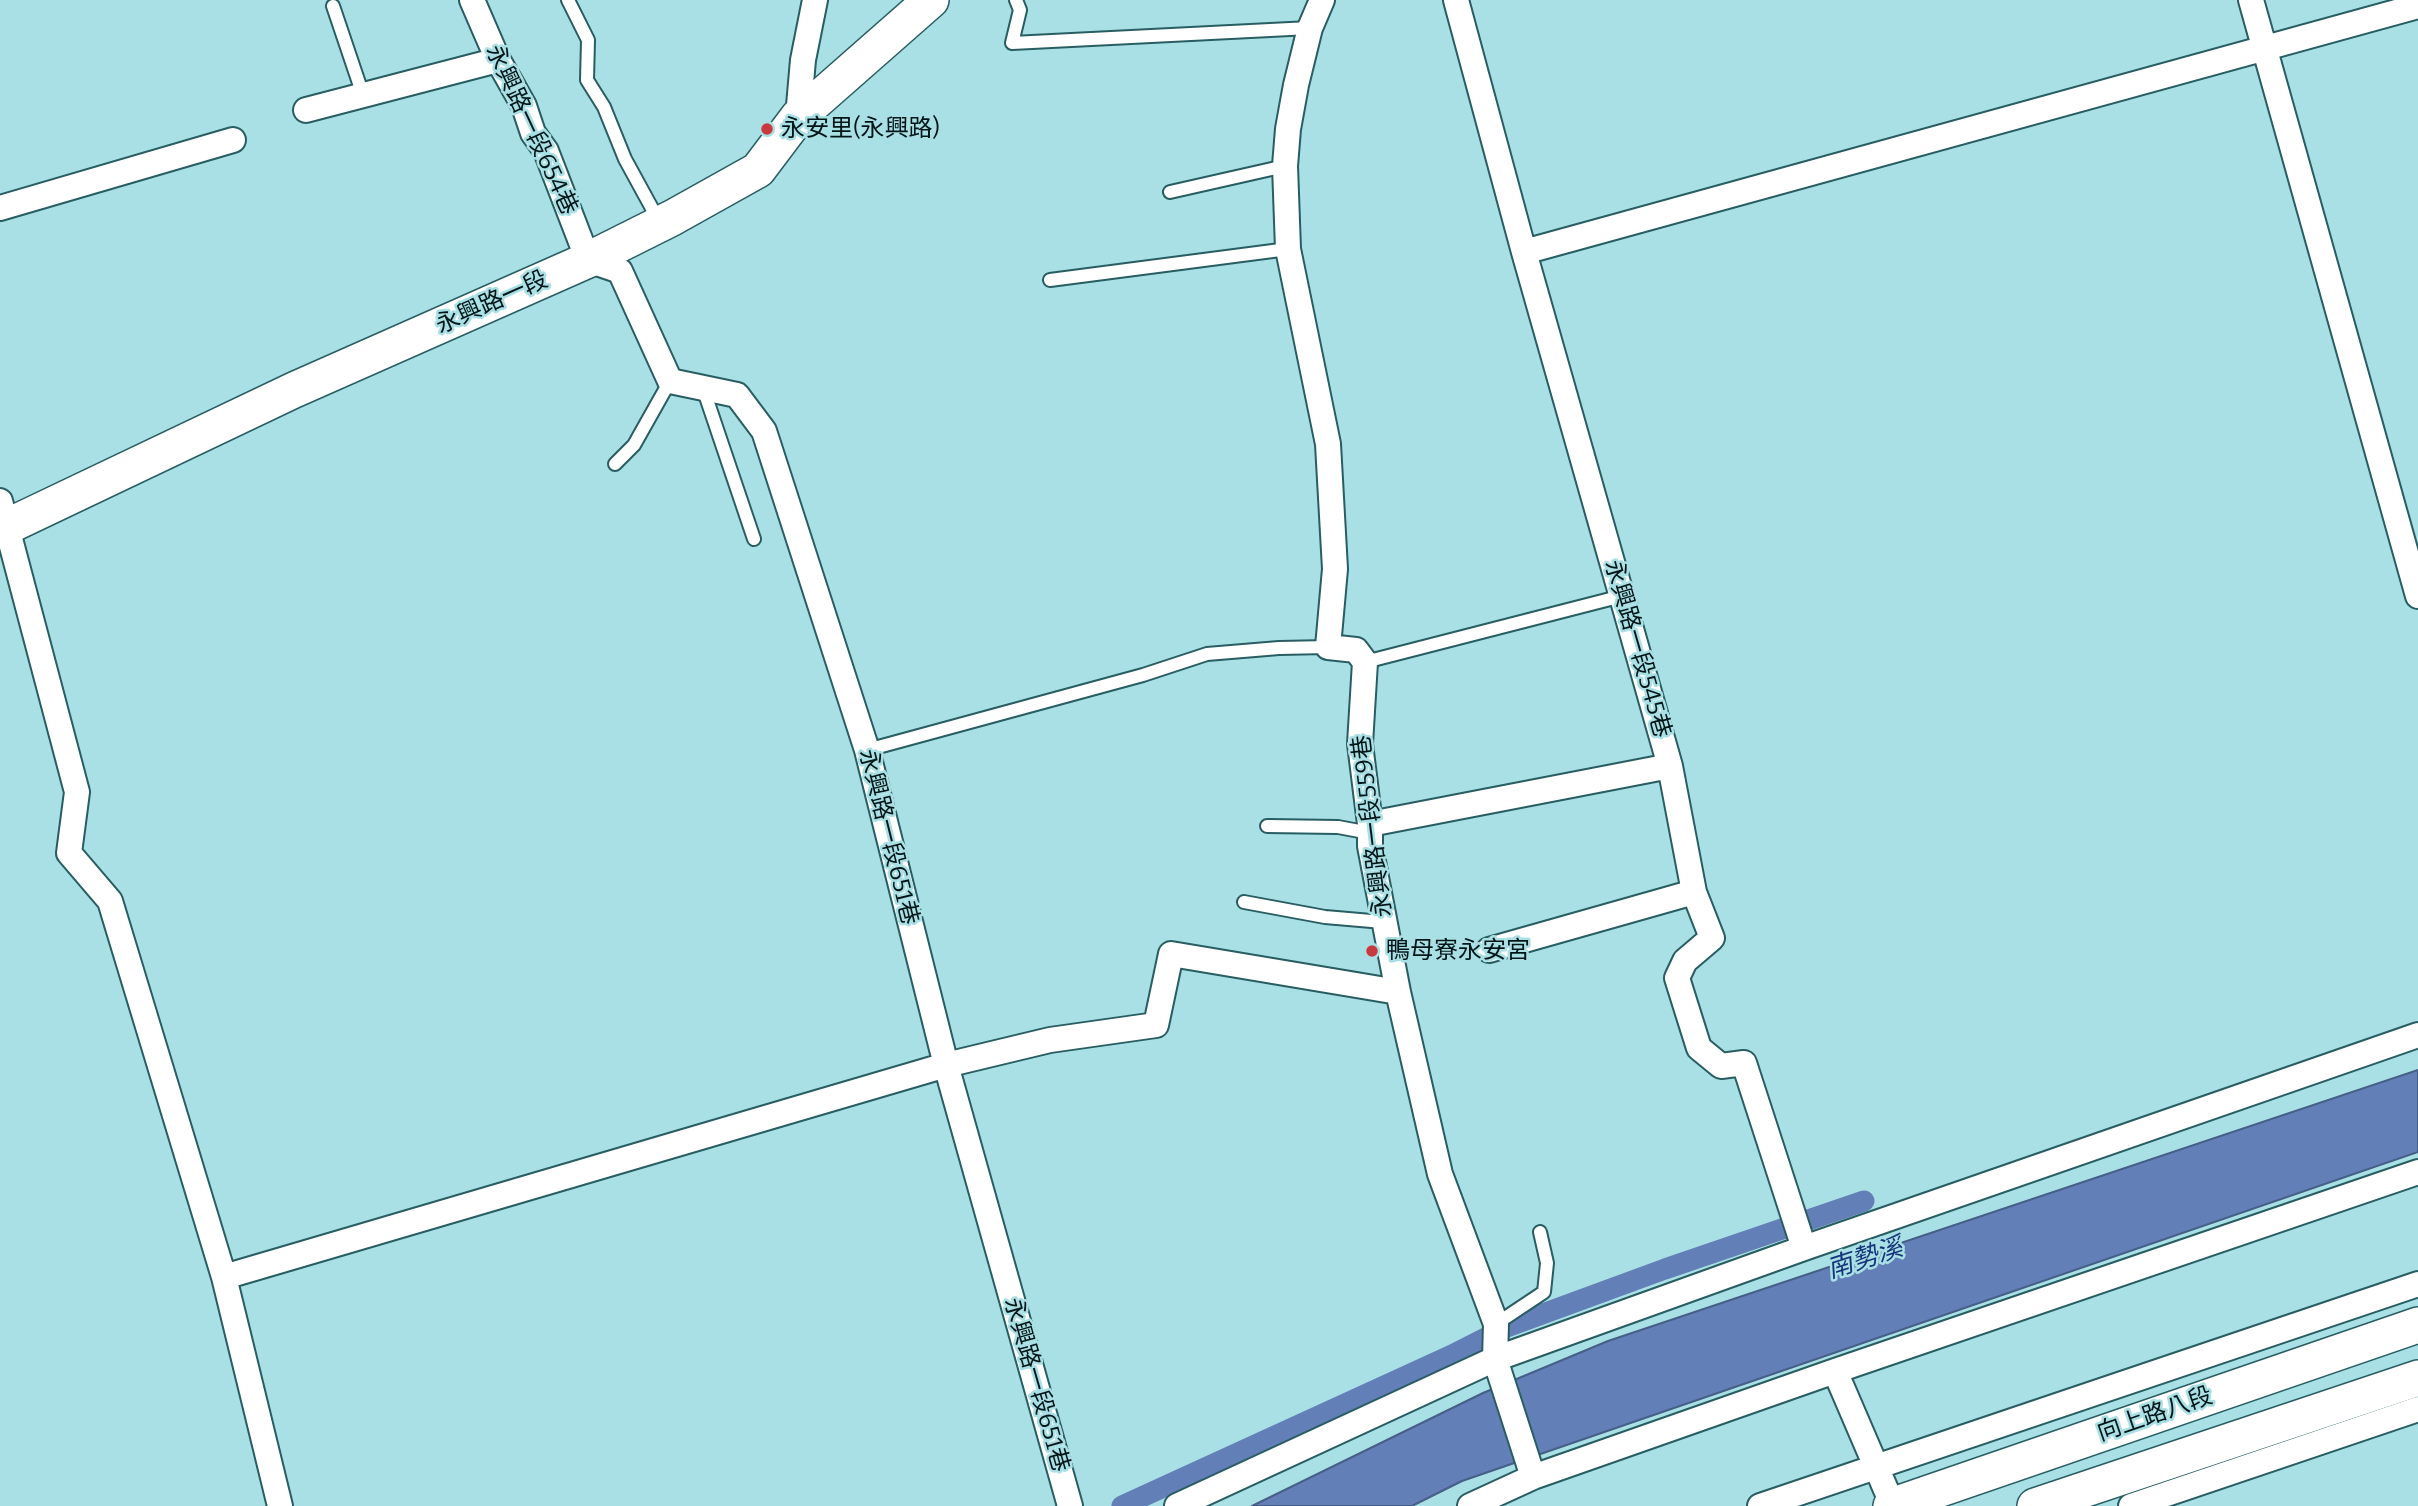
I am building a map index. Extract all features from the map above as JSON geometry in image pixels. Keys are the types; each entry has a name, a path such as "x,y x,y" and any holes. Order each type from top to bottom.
{"street":[{"name":"永興路一段654巷","path":"472,0 498,60 524,106 533,133 546,151 588,260"},
{"path":"798,117 803,60 815,0"},
{"name":"永興路一段","path":"3,519 588,260 758,170 798,117 931,0"},
{"path":"1322,0 1310,28 1290,118 1285,166 1288,249 1328,444 1335,569 1328,647 1356,650 1365,662"},
{"name":"永興路一段545巷","path":"1456,0 1524,252 1671,766 1693,892 1712,938 1685,961 1677,978 1699,1048 1721,1066 1744,1063 1804,1248"},
{"path":"2251,0 2418,596"},
{"path":"1524,252 2418,6"},
{"path":"306,110 498,60"},
{"path":"0,208 233,140"},
{"path":"588,260 620,271 670,381"},
{"name":"永興路一段651巷","path":"670,381 737,395 764,431 867,750 946,1065 1070,1506"},
{"path":"3,519 77,792 69,853 110,901 223,1277 280,1506"},
{"name":"永興路一段559巷","path":"1365,662 1360,744 1383,922 1440,1174 1496,1324 1498,1369"},
{"path":"1370,829 1671,766"},
{"path":"1489,950 1693,892"},
{"path":"223,1277 946,1065 1050,1040 1156,1025 1171,954 1398,992"},
{"path":"1177,1506 1498,1369 1804,1248 2418,1035"},
{"path":"1470,1506 1531,1469 1835,1371 2418,1172"},
{"path":"1760,1506 2418,1284"},
{"name":"向上路八段","path":"1893,1506 2418,1325"},
{"path":"1498,1369 1531,1469"},
{"path":"1835,1371 1893,1506"},
{"name":"向上路八段","path":"2035,1506 2418,1378"},
{"path":"2131,1506 2418,1409"}],"lane":[{"path":"568,0 588,40 587,80 604,107 625,159 660,224"},
{"path":"1016,0 1020,10 1012,43 1310,28"},
{"path":"333,6 363,95"},
{"path":"1170,192 1285,166"},
{"path":"1049,280 1288,249"},
{"path":"615,464 634,445 670,381"},
{"path":"703,388 754,539"},
{"path":"1365,662 1622,596"},
{"path":"867,750 1143,675 1207,654 1328,647"},
{"path":"1267,826 1370,829"},
{"path":"1244,902 1325,917 1383,922"},
{"path":"1496,1324 1544,1292 1547,1263 1540,1232"}],"water":[{"name":"南勢溪","path":"2418,1070 2418,1152 1462,1481 1412,1506 1252,1506 1483,1393 1608,1341"}],"waterway":[{"path":"1122,1506 1452,1355 1507,1327 1665,1269 1864,1201"}],"place":[{"name":"永安里(永興路)","path":"767,129"},
{"name":"鴨母寮永安宮","path":"1372,951"}]}
